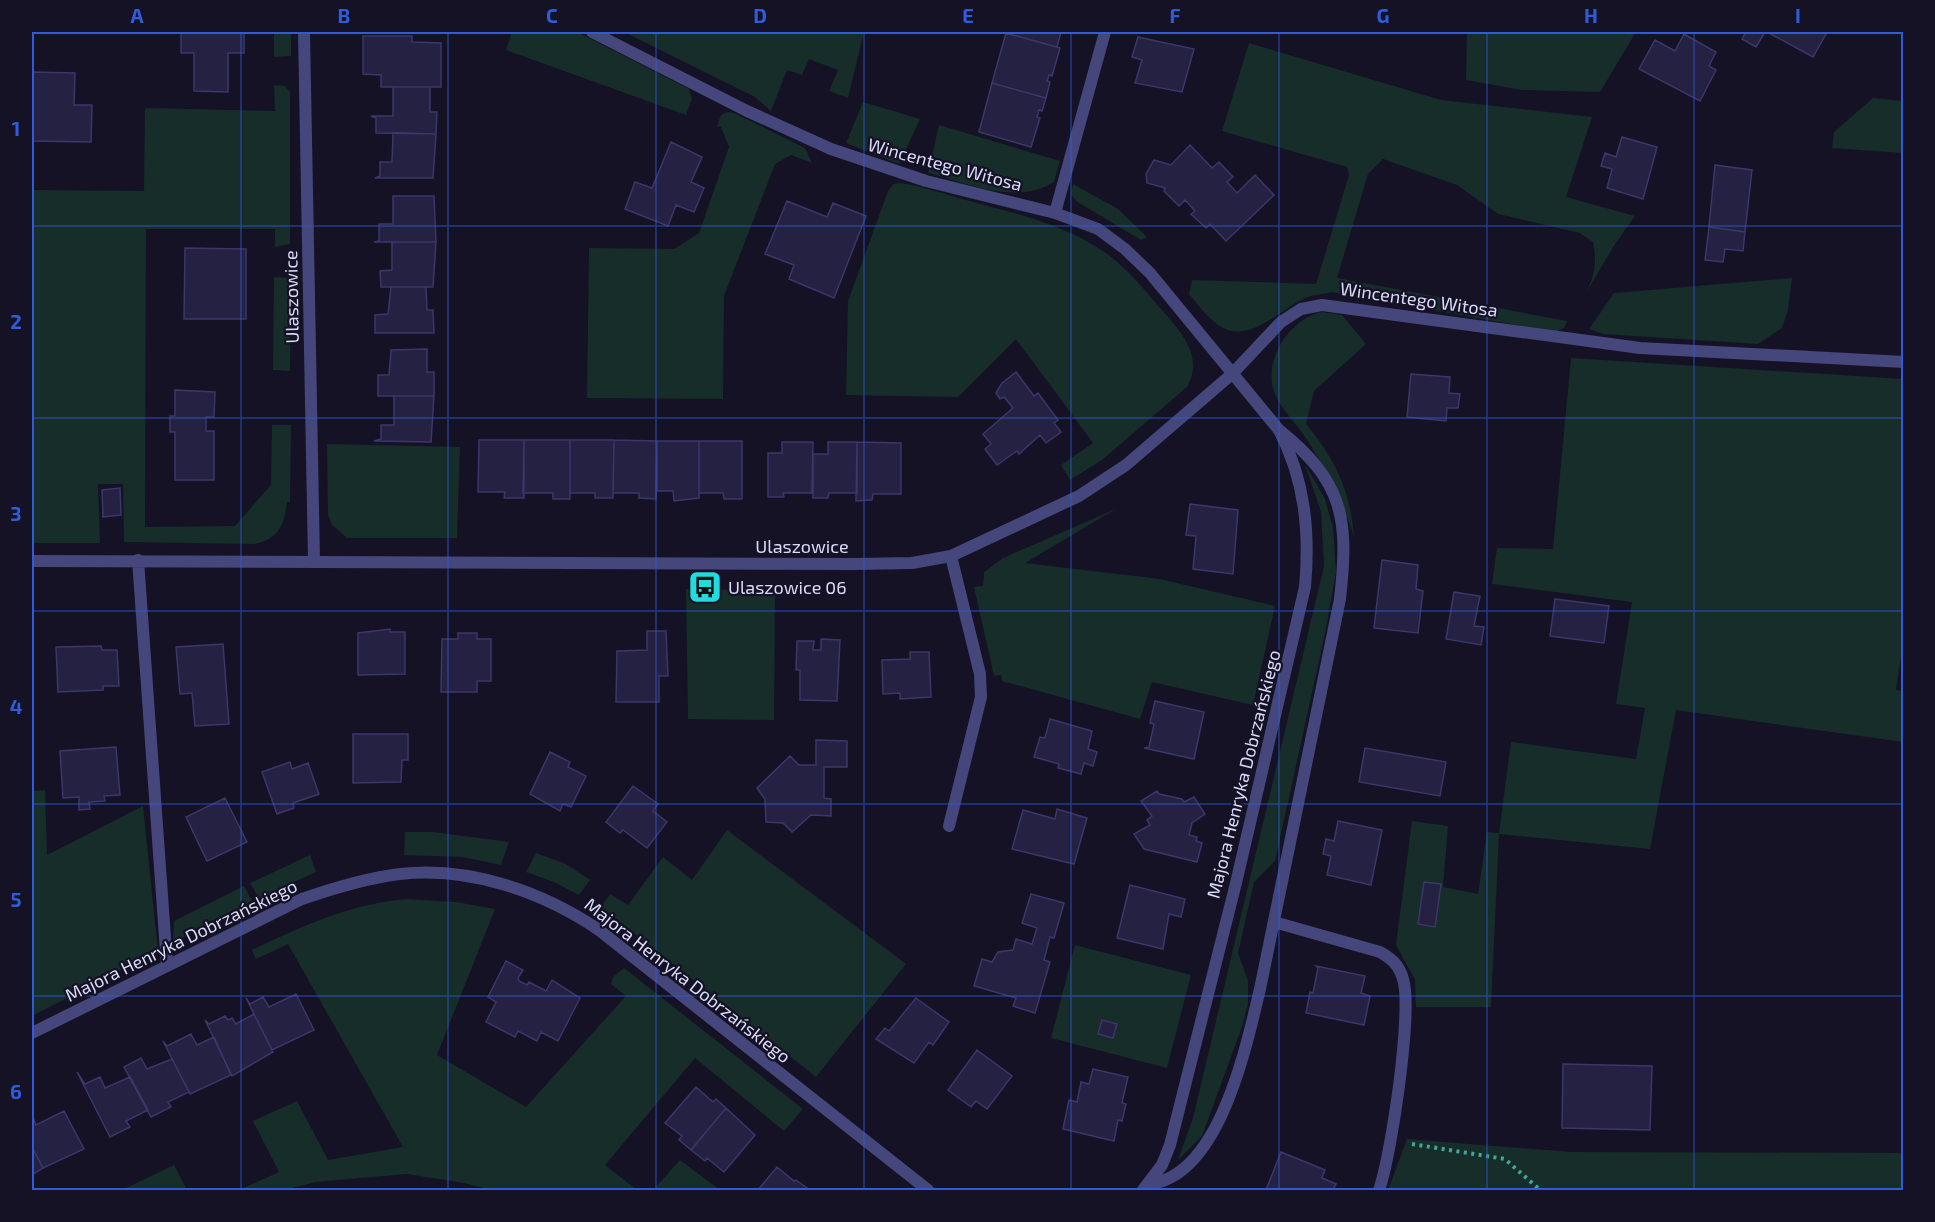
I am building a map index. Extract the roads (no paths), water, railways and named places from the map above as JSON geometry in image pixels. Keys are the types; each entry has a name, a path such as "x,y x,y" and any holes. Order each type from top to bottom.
{"street":[{"name":"Ulaszowice","path":"304,32 314,561"},
{"name":"Wincentego Witosa","path":"592,32 747,111 831,149 926,181 1055,213 1098,229 1138,260 1232,374 1281,322 1301,309 1322,305 1344,306 1640,348 1904,362"},
{"path":"1055,213 1105,32"},
{"name":"Ulaszowice","path":"32,561 912,563 951,556 1080,496 1109,478 1232,374"},
{"name":"Majora Henryka Dobrzańskiego","path":"1146,1187 1170,1144 1236,883 1305,587 1308,545 1304,503 1295,467 1279,430 1232,374"},
{"path":"1146,1187 1167,1180 1183,1171 1199,1153 1216,1126 1244,1053 1274,922 1340,599 1344,562 1343,527 1338,507 1328,482 1315,461 1279,430"},
{"path":"948,826 981,697 980,674 951,556"},
{"path":"138,560 167,965"},
{"name":"Majora Henryka Dobrzańskiego","path":"32,1033 302,899 368,880 401,874 436,874 492,882 521,890 575,914 599,930 928,1191"},
{"path":"1274,922 1380,952 1394,960 1400,971 1405,992 1403,1033 1391,1141 1379,1191"}],"place":[{"name":"Ulaszowice 06","path":"705,587"}]}
